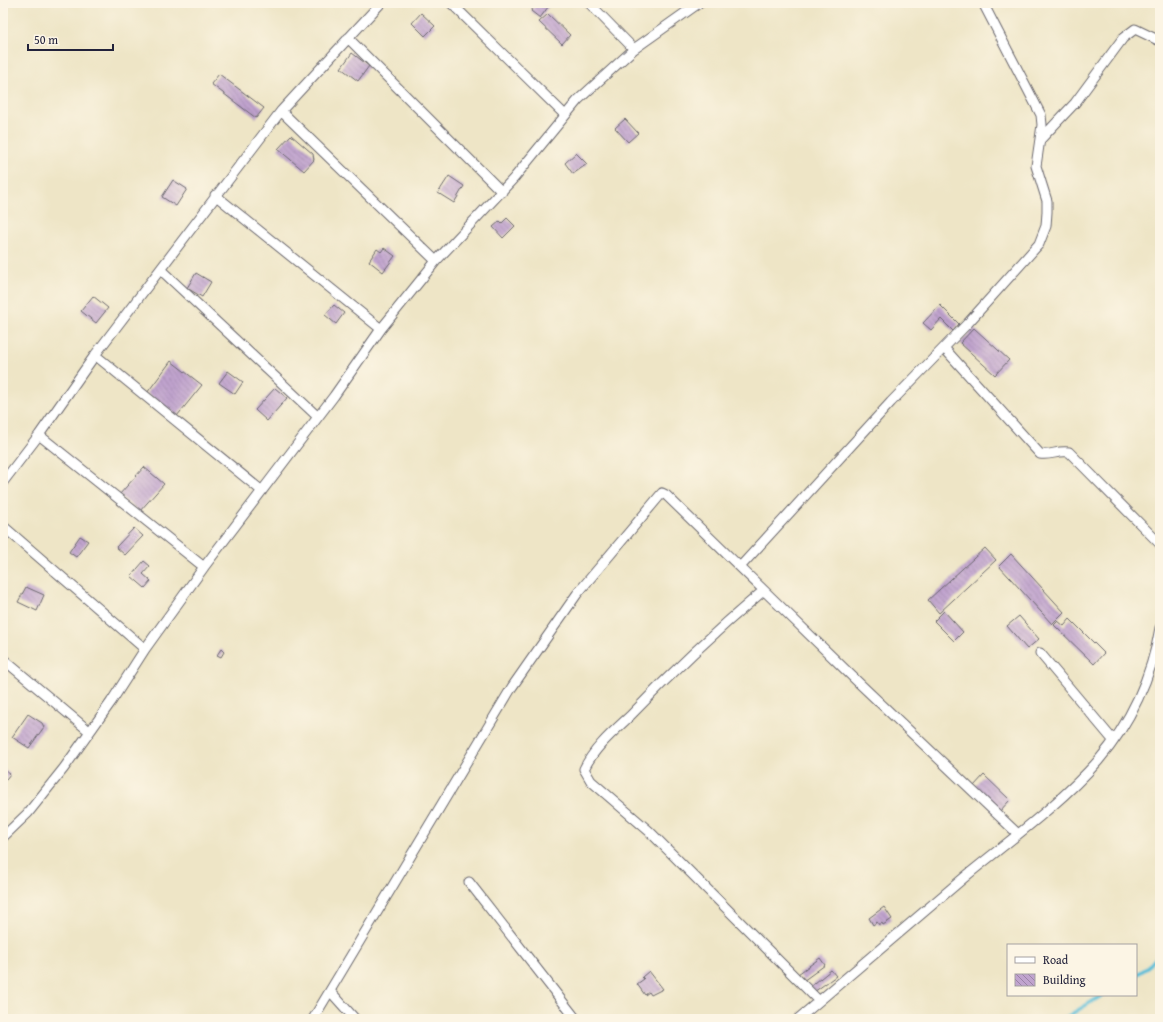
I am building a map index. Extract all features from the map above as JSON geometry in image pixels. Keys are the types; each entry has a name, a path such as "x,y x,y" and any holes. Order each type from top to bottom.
{"street":[{"path":"3,482 39,435 95,355 281,111 381,3"},
{"path":"451,3 565,115"},
{"path":"589,3 634,49"},
{"path":"3,837 46,792 111,702 145,649 204,568 318,417 381,329 456,237 502,192 578,100 634,49 699,3"},
{"path":"740,567 891,402 944,348 1039,244 1046,226 1047,212 1047,201 1036,166 1036,154 1042,125 1037,105 983,3"},
{"path":"1040,140 1075,103 1123,38 1135,29 1160,41"},
{"path":"348,38 502,192"},
{"path":"281,111 436,261"},
{"path":"216,195 381,329"},
{"path":"161,270 318,417"},
{"path":"944,348 1040,454 1047,456 1060,450 1069,452 1160,544"},
{"path":"95,355 262,491"},
{"path":"39,435 204,568"},
{"path":"313,1019 512,687 577,594 662,493 666,495 763,591 1018,834"},
{"path":"3,526 145,649"},
{"path":"763,591 732,618 637,708 590,757 584,768 591,781 649,831 819,1001"},
{"path":"798,1019 1018,834 1098,760 1113,740 1142,692 1158,643 1160,628"},
{"path":"1040,653 1113,740"},
{"path":"3,660 89,731"},
{"path":"469,882 576,1019"},
{"path":"330,991 355,1019"}],"building":[{"path":"537,3 551,3 540,18 531,11"},
{"path":"421,13 435,26 425,36 412,23"},
{"path":"548,14 570,35 562,44 539,22"},
{"path":"352,53 369,66 358,81 341,68"},
{"path":"219,74 264,108 256,118 211,84"},
{"path":"625,119 638,133 628,142 615,128"},
{"path":"291,135 313,154 314,160 304,171 278,149"},
{"path":"576,153 587,164 573,174 565,163"},
{"path":"449,176 464,186 454,203 438,193"},
{"path":"173,180 187,189 176,206 162,197"},
{"path":"507,218 515,226 503,238 493,227 500,221 502,223"},
{"path":"384,248 395,256 383,272 369,261 377,249 381,252"},
{"path":"196,273 211,282 202,297 187,288"},
{"path":"93,296 108,308 96,323 81,311"},
{"path":"334,305 344,313 336,324 325,315"},
{"path":"940,305 959,324 953,331 941,319 931,330 923,323"},
{"path":"974,328 1009,360 995,375 960,343"},
{"path":"171,361 202,385 177,416 147,393"},
{"path":"228,371 243,382 235,394 219,383"},
{"path":"275,388 287,398 267,421 255,410"},
{"path":"144,467 164,484 139,512 119,495"},
{"path":"134,528 143,536 125,555 116,547"},
{"path":"80,536 88,541 76,557 69,552"},
{"path":"985,548 996,560 939,613 928,600"},
{"path":"1011,554 1064,612 1052,624 999,566"},
{"path":"144,561 150,566 143,574 151,581 145,588 131,576"},
{"path":"26,587 44,595 37,611 18,602"},
{"path":"944,611 963,632 954,641 934,621"},
{"path":"1019,616 1039,639 1027,649 1007,626"},
{"path":"1070,619 1104,653 1094,664 1054,625 1058,621 1064,626"},
{"path":"221,649 224,652 221,657 217,655"},
{"path":"28,714 42,723 44,727 29,748 12,737"},
{"path":"3,769 10,774 3,783"},
{"path":"984,775 1010,800 999,812 973,787"},
{"path":"884,907 892,919 883,925 882,923 879,925 877,922 873,925 869,918"},
{"path":"820,958 825,965 803,981 798,974"},
{"path":"831,970 836,976 814,992 810,987"},
{"path":"649,971 663,989 651,995 649,992 645,995 637,984 644,979 642,977"}],"waterway":[{"path":"1137,974 1147,968 1160,953"},
{"path":"1063,1019 1101,996"}]}
